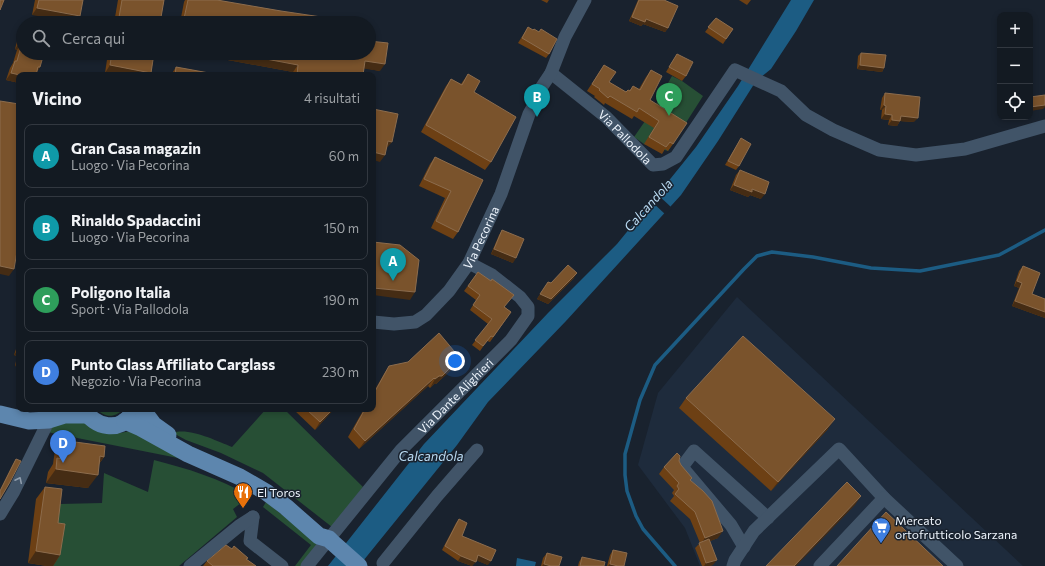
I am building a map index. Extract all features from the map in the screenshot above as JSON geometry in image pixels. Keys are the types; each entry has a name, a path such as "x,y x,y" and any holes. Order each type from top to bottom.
{"main road":[{"path":"0,402 16,405"},
{"path":"0,414 29,420 44,414 65,415 86,412 93,421 101,425 109,426 117,425 130,415 141,428 188,454 240,477 266,492 320,536 330,540"},
{"path":"144,412 154,424 169,436 186,446 238,470 266,485 324,530 330,540 359,566"}],"street":[{"name":"Via Pecorina","path":"376,322 394,324 415,322 426,315 449,291 469,264 501,194 529,114 551,73 566,37 585,0"},
{"name":"Via Pallodola","path":"551,73 606,118 653,165 663,164 676,157 738,71 776,90 781,91 806,115 833,130 879,150 916,155 965,149 1045,126"},
{"name":"Via Dante Alighieri","path":"307,566 330,540 401,450 510,340 528,316 528,307 520,298 492,275 469,264"},
{"path":"0,514 14,491 44,414"},
{"path":"733,566 754,531 839,449 884,498 957,566"},
{"path":"383,563 437,496 477,450"},
{"path":"744,547 731,525 682,467 694,452 768,518"},
{"path":"820,566 884,498"},
{"path":"190,566 239,526 253,517 250,541 282,566"}],"shaded area":[{"path":"737,297 1023,566 700,566 685,528 638,465 658,393"}],"green space":[{"path":"672,76 682,81 703,96 668,151 644,144 634,137 652,111"},
{"path":"100,412 120,412 110,416"},
{"path":"263,412 287,412 363,487 332,527 263,473 221,453 186,440 173,433 194,433 232,447"},
{"path":"68,417 114,434 131,431 188,460 47,432 52,425"},
{"path":"154,460 203,475 250,496 233,509 237,517 179,566 52,566 60,504 102,503 104,473 148,492"},
{"path":"266,502 319,544 302,566 295,566 311,545 263,507"}],"water":[{"name":"Calcandola","path":"791,0 814,0 771,69 756,81 718,141 681,195 566,321 488,402 457,445 359,566 328,566 424,444 548,313 617,244 671,178 696,147 738,86"},
{"path":"517,558 536,562 535,566 516,566"}],"pier":[{"path":"656,193 672,208 666,215 651,201"}],"building":[{"path":"0,0 4,0 0,10"},
{"path":"39,0 83,0 80,16 37,8"},
{"path":"122,0 164,0 161,16 119,16"},
{"path":"188,0 217,0 315,16 185,16"},
{"path":"639,0 664,0 678,6 668,28 646,19 645,22 632,17"},
{"path":"716,18 733,29 726,39 708,27"},
{"path":"528,27 539,32 541,29 557,39 549,54 522,38"},
{"path":"376,42 388,43 385,64 365,61 363,72 297,72 298,65 271,60 376,60"},
{"path":"861,53 886,55 884,68 860,65"},
{"path":"677,54 693,62 686,76 669,67"},
{"path":"42,60 37,72 16,72 16,74 11,73 15,61"},
{"path":"111,60 153,60 151,72 110,65"},
{"path":"604,65 616,72 609,82 626,92 628,90 630,91 633,86 640,90 651,70 662,76 650,100 687,123 673,144 670,142 666,147 649,137 659,121 639,108 637,112 610,96 608,98 599,90 600,89 592,84"},
{"path":"176,67 204,72 175,72"},
{"path":"468,74 480,81 474,92 516,117 491,162 426,125 451,79 462,85"},
{"path":"885,93 920,97 918,118 901,116 900,121 892,120 892,115 885,114"},
{"path":"1045,95 1045,105 1033,107 1033,97"},
{"path":"0,101 16,104 16,257 14,269 0,266"},
{"path":"376,110 398,114 392,142 388,141 385,155 376,153"},
{"path":"741,138 751,144 739,166 728,161"},
{"path":"435,157 483,180 458,232 436,221 451,191 424,179"},
{"path":"740,170 769,182 765,194 752,189 752,192 734,185"},
{"path":"502,230 524,239 516,258 494,249"},
{"path":"376,242 400,245 419,260 415,292 376,288"},
{"path":"568,265 577,273 551,299 540,294 548,282 551,283"},
{"path":"1023,266 1040,273 1032,294 1045,299 1045,312 1015,301 1022,283 1017,281"},
{"path":"478,272 491,281 492,279 514,295 504,307 511,312 493,337 491,336 483,346 475,340 492,319 473,305 480,295 468,286"},
{"path":"439,333 459,357 442,376 435,379 434,378 365,441 354,429 363,412 376,412 376,390 389,366 408,362"},
{"path":"743,336 835,419 778,482 686,398"},
{"path":"309,412 330,412 320,422"},
{"path":"65,437 75,438 75,442 105,446 104,457 100,456 98,475 56,469 57,458 62,459"},
{"path":"677,453 680,456 679,461 681,465 692,478 690,480 712,501 723,531 705,538 695,512 675,494 679,489 677,486 679,483 664,467"},
{"path":"16,459 21,461 0,499 0,491"},
{"path":"847,482 861,496 794,566 766,566"},
{"path":"45,487 62,489 58,523 65,524 60,555 36,551"},
{"name":"Mercato ortofrutticolo Sarzana","path":"886,512 943,566 837,566"},
{"path":"459,519 467,523 462,536 496,550 491,561 478,555 476,562 461,556 445,546"},
{"path":"709,539 717,560 706,563 699,543"},
{"path":"226,545 232,549 234,546 248,558 246,559 256,566 213,566 207,561"},
{"path":"613,550 627,553 624,566 610,564"},
{"path":"547,553 562,557 559,566 544,564"},
{"path":"582,557 605,562 604,566 580,566"}],"waterway":[{"path":"675,566 643,529 636,516 627,491 625,454 640,400 655,365 757,256 772,252 813,257 871,268 920,271 999,255 1045,230"}],"place":[{"name":"Poligono Italia","path":"669,116"},
{"name":"Rinaldo Spadaccini","path":"537,117"},
{"name":"Gran Casa magazin","path":"393,281"},
{"name":"Punto Glass Affiliato Carglass","path":"63,463"},
{"name":"El Toros","path":"243,509"},
{"name":"Mercato ortofrutticolo Sarzana","path":"881,544"}]}
